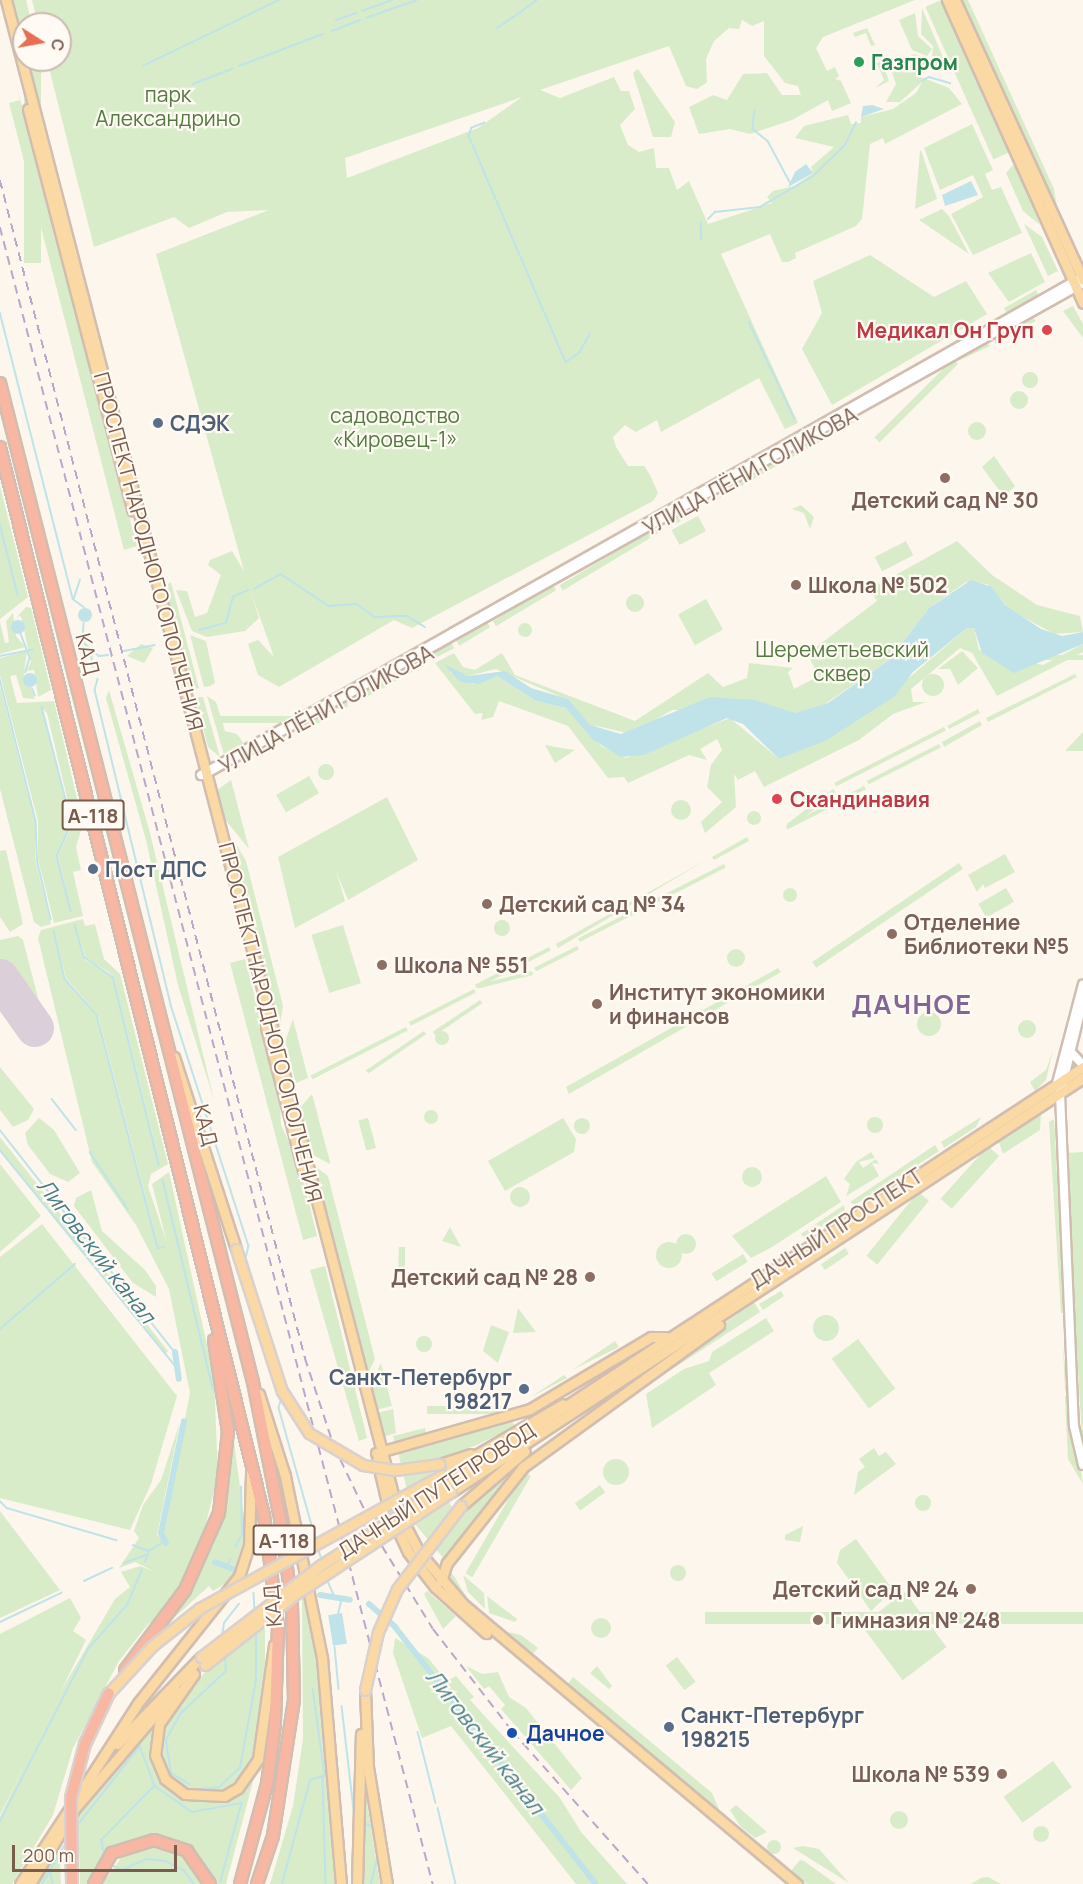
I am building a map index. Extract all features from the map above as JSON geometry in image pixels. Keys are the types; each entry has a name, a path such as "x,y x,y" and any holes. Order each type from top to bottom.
{"highway":[{"name":"КАД","path":"0,383 253,1382 287,1560 294,1639 294,1700 269,1850 257,1884"},
{"name":"КАД","path":"0,447 208,1286 251,1471 264,1515 278,1626 274,1734 240,1884"},
{"path":"72,1884 68,1836 72,1791 85,1744 109,1694 185,1590 209,1542 223,1497 228,1448 208,1286"},
{"path":"94,1884 105,1860 120,1847 154,1840 178,1845 202,1865 210,1884"},
{"path":"264,1884 269,1850"}],"main road":[{"name":"ПРОСПЕКТ НАРОДНОГО ОПОЛЧЕНИЯ","path":"0,0 205,773"},
{"name":"ПРОСПЕКТ НАРОДНОГО ОПОЛЧЕНИЯ","path":"6,0 400,1539 435,1587 788,1884"},
{"path":"947,0 1080,281"},
{"path":"955,0 1080,281 1083,303"},
{"path":"161,1026 184,1079 282,1391 296,1418 322,1445 349,1461 394,1470 440,1464 494,1444"},
{"name":"ДАЧНЫЙ ПРОСПЕКТ","path":"594,1400 730,1311 1059,1086 1083,1066"},
{"name":"ДАЧНЫЙ ПРОСПЕКТ","path":"589,1388 1059,1086 1083,1077"},
{"path":"441,1581 447,1563 523,1467 717,1326 730,1311"},
{"path":"378,1453 530,1409 651,1337 669,1336"},
{"path":"253,1382 285,1476 322,1658 341,1884"},
{"name":"ДАЧНЫЙ ПУТЕПРОВОД","path":"20,1884 89,1779 203,1661 321,1565 589,1388"},
{"name":"ДАЧНЫЙ ПУТЕПРОВОД","path":"30,1884 75,1808 134,1735 194,1674 203,1661 294,1595 594,1400"},
{"path":"109,1694 152,1647 200,1608 494,1444 553,1407 572,1401"},
{"path":"357,1884 365,1690 388,1606 418,1555 457,1511 544,1433"},
{"name":"ПРОСПЕКТ НАРОДНОГО ОПОЛЧЕНИЯ","path":"378,1453 403,1522 441,1581 485,1624 797,1884"},
{"path":"89,1779 138,1703 240,1576 249,1545 251,1471"},
{"path":"194,1674 159,1724 155,1755 165,1779 185,1794 224,1796 238,1788 258,1759 278,1626"},
{"path":"365,1690 368,1767 387,1884"}],"street":[{"name":"УЛИЦА ЛЁНИ ГОЛИКОВА","path":"205,773 1080,281"},
{"path":"1083,984 1059,1086 1074,1426 1083,1465"},
{"path":"1059,1086 1083,1000"},
{"path":"1069,1050 1083,1066"}],"green space":[{"path":"9,0 26,0 29,12 12,12"},
{"path":"32,0 915,0 823,37 816,48 827,71 835,67 839,76 835,79 841,81 851,103 832,111 828,100 792,120 750,134 730,129 699,134 689,107 713,95 727,100 743,74 767,73 782,95 801,95 798,86 785,83 764,56 764,21 752,26 742,20 739,29 729,28 714,41 706,59 707,82 697,89 686,86 669,46 540,90 560,98 614,77 621,91 629,91 635,109 620,125 628,145 639,152 654,148 656,168 669,168 677,190 689,181 708,224 772,203 767,197 773,191 794,186 813,173 811,167 834,147 795,138 804,126 848,115 851,124 861,123 861,117 893,109 916,93 922,82 900,102 886,102 896,84 890,67 914,54 944,62 918,76 949,88 962,104 885,144 883,138 870,144 862,219 856,226 795,253 796,258 788,262 782,262 770,234 721,254 798,423 785,429 759,378 661,432 657,420 636,432 625,425 613,437 616,447 628,466 644,466 658,493 653,501 412,628 394,620 279,687 258,675 248,644 258,640 274,657 251,592 259,618 245,631 207,637 192,631 176,590 187,591 195,617 207,613 221,575 208,565 210,560 232,551 244,571 156,254 269,210 227,212 189,228 174,217 94,247 50,72 72,72 72,12 35,12","holes":["522,97 478,128 347,178 345,158"]},
{"path":"941,0 1009,153 993,159 925,7"},
{"path":"958,0 968,0 1054,189 1059,219"},
{"path":"922,8 944,61 932,58 933,46 921,34"},
{"path":"915,13 918,36 932,49 927,56 912,50 899,20"},
{"path":"867,28 875,45 871,46 866,33 855,37 853,33"},
{"path":"882,61 889,81 875,88 884,80 877,63"},
{"path":"638,69 675,122 671,137 653,137 633,73"},
{"path":"24,72 41,72 41,263 24,263"},
{"path":"16,83 137,546 124,550 9,103 20,100"},
{"path":"972,124 993,170 985,174 992,190 1001,187 1022,233 973,255 951,214 983,197 973,175 940,190 924,148"},
{"path":"920,151 937,199 915,209"},
{"path":"1013,165 1016,166 1040,225 1023,211 1006,173"},
{"path":"942,209 949,216 969,254 919,220"},
{"path":"1024,224 1042,237 1058,271 1048,276"},
{"path":"1031,253 1045,282 1009,302 988,273"},
{"path":"870,255 934,297 966,281 987,314 832,405 802,349 822,313 813,281"},
{"path":"1036,290 1039,296 1008,315 1004,308"},
{"path":"1073,306 1083,324 1083,338 1063,311"},
{"path":"1033,318 1036,321 995,344 995,336"},
{"path":"986,342 990,346 960,360 958,357"},
{"path":"953,359 958,364 879,442 875,437"},
{"path":"1030,372 1038,380 1030,388 1022,380"},
{"path":"1019,391 1025,394 1028,400 1025,406 1019,409 1013,406 1010,400 1013,394"},
{"path":"851,417 854,422 808,449 803,444"},
{"path":"977,422 983,425 986,431 983,437 977,440 971,437 968,431 971,425"},
{"path":"798,446 801,452 719,499 727,487"},
{"path":"994,456 1015,486 1004,497 982,467"},
{"path":"0,486 28,597 0,619"},
{"path":"801,505 814,517 810,529 804,513 792,509"},
{"path":"688,510 691,515 671,527 668,521"},
{"path":"698,516 706,531 679,545 672,530"},
{"path":"660,525 663,530 563,590 560,585"},
{"path":"906,541 913,555 882,571 875,557"},
{"name":"Шереметьевский сквер","path":"957,541 992,575 1037,605 1080,616 1083,632 1054,634 1009,609 987,584 966,582 929,608 889,660 822,706 795,713 672,710 631,734 597,726 587,732 601,746 626,758 730,718 779,759 881,702 967,628 974,628 979,650 1043,665 1083,644 1083,652 997,696 972,653 960,648 911,689 913,702 926,702 893,714 859,740 764,787 755,771 738,780 734,774 736,807 705,833 701,822 722,802 707,787 711,765 722,750 717,739 700,749 707,760 689,755 628,783 624,777 608,778 568,726 499,701 493,717 481,720 483,713 475,714 435,663 454,653 463,667 475,670 502,653 515,675 635,721 708,673 723,687 747,678 749,663 793,668 788,672 794,689 819,676 807,654 877,601 870,589","holes":["496,669 568,700 583,722 566,708 536,701 497,676 473,684 449,672 468,676"]},
{"path":"171,582 199,688 195,689 189,686 163,588"},
{"path":"553,585 556,590 496,626 493,621"},
{"path":"635,594 641,597 644,603 641,609 635,612 629,609 626,603 629,597"},
{"path":"706,599 723,630 695,645 678,615"},
{"path":"26,607 31,608 51,690 38,697 34,670 27,671 31,662 21,616 17,617"},
{"path":"13,613 16,636 25,647 0,654 0,622 5,643 9,642 6,621"},
{"path":"487,622 490,627 459,646 456,641"},
{"path":"522,623 528,623 532,630 528,637 522,637 518,633 518,627"},
{"path":"190,635 206,641 215,683 210,686 204,687"},
{"path":"451,642 454,648 433,659 430,653"},
{"path":"141,644 153,648 144,663 127,656"},
{"path":"27,651 24,674 35,699 23,698 16,675 10,676 17,703 54,701 83,824 76,847 81,870 73,872 83,916 54,923 38,859 38,821 0,675 0,658","holes":["41,707 47,713 73,823 58,856 71,911 56,856 71,823"]},
{"path":"962,651 978,668 958,685 950,669 938,669"},
{"path":"988,655 1083,655 1083,660 988,660"},
{"path":"415,662 419,668 354,704 351,699"},
{"path":"933,674 941,677 944,685 941,693 933,696 925,693 922,685 925,677"},
{"path":"1075,674 1077,677 988,722 986,718"},
{"path":"0,686 35,822 35,859 51,924 41,927 34,922 0,789"},
{"path":"109,690 150,833 214,1100 178,985 146,840 106,698"},
{"path":"207,696 216,702 225,731 237,734 244,744 229,754 224,755"},
{"path":"195,697 203,697 220,757 208,747"},
{"path":"347,701 348,707 322,711 321,705"},
{"path":"978,709 980,713 949,729 947,726"},
{"path":"216,716 321,716 321,723 216,723"},
{"path":"980,721 982,725 944,747 942,742"},
{"path":"944,727 946,731 836,786 834,783"},
{"path":"1083,732 1083,751 1065,751"},
{"path":"939,744 941,748 869,784 867,781"},
{"path":"545,745 561,748 575,750 555,763"},
{"path":"323,764 329,764 334,772 332,778 323,780 318,775 318,769"},
{"path":"309,776 319,793 286,812 276,795"},
{"path":"231,780 249,849 223,817 217,790"},
{"path":"864,786 866,790 787,830 786,826"},
{"path":"833,789 836,793 790,828 787,824"},
{"path":"387,797 418,860 348,900 336,871 345,901 295,928 278,857"},
{"path":"681,800 688,803 691,810 688,817 681,820 674,817 671,810 674,803"},
{"path":"754,811 759,813 761,818 759,823 754,825 749,823 747,818 749,813"},
{"path":"747,837 749,841 714,860 712,857"},
{"path":"236,844 246,861 283,1006 279,1031 230,846"},
{"path":"6,850 23,924 10,932 0,917 0,851"},
{"path":"1005,854 1015,872 985,888 983,884 977,892 968,875"},
{"path":"708,859 558,948 556,944"},
{"path":"959,863 963,869 816,968 812,962"},
{"path":"724,864 726,868 580,942 578,938"},
{"path":"790,888 795,890 797,895 795,900 790,902 785,900 783,895 785,890"},
{"path":"1006,888 1014,902 986,918 978,904"},
{"path":"83,919 85,926 95,924 104,959 120,974 168,1164 151,1174 148,1186 167,1243 152,1184 169,1172 214,1377 218,1476 201,1543 213,1547 225,1510 233,1434 246,1533 231,1580 213,1591 209,1586 164,1627 149,1623 119,1661 73,1748 53,1815 12,1884 0,1884 0,1817 52,1706 115,1599 130,1587 121,1572 140,1566 155,1572 135,1562 119,1568 139,1538 134,1531 143,1505 161,1480 180,1422 157,1535 161,1538 190,1393 169,1289 136,1225 92,1162 38,938 41,930","holes":["75,925 86,959 113,976 160,1164 112,977 85,960","54,931 66,978 98,1015 159,1248 97,1016 64,978"]},
{"path":"502,920 508,922 510,928 508,934 502,936 496,934 494,928 496,922"},
{"path":"343,925 361,983 329,993 311,935"},
{"path":"18,936 23,940 43,1023 0,961 0,940"},
{"path":"577,946 579,950 536,971 534,968"},
{"path":"549,947 551,951 477,988 475,985"},
{"path":"736,949 742,952 745,958 742,964 736,967 730,964 727,958 730,952"},
{"path":"245,959 279,1089 281,1125 300,1166 317,1236 303,1240 230,963"},
{"path":"778,968 781,972 569,1094 566,1087"},
{"path":"532,971 533,975 479,988 478,985"},
{"path":"474,989 476,993 411,1026 409,1022"},
{"path":"480,1000 482,1003 435,1035 433,1032"},
{"path":"929,1012 938,1015 941,1024 938,1033 929,1036 920,1033 917,1024 920,1015"},
{"path":"293,1019 308,1078 296,1083 285,1042"},
{"path":"1027,1020 1033,1023 1036,1029 1033,1035 1027,1038 1021,1035 1018,1029 1021,1023"},
{"path":"406,1027 408,1031 312,1079 311,1076"},
{"path":"424,1031 426,1034 368,1073 366,1070"},
{"path":"442,1031 447,1033 449,1038 447,1043 442,1045 437,1043 435,1038 437,1033"},
{"path":"1053,1050 1046,1080 1035,1091 1030,1082 1046,1070"},
{"path":"0,1067 34,1109 28,1120 13,1127 0,1110"},
{"path":"312,1094 330,1164 311,1154 299,1109"},
{"path":"431,1110 436,1112 438,1117 436,1122 431,1124 426,1122 424,1117 426,1112"},
{"path":"1041,1111 1040,1130 1003,1154 998,1140"},
{"path":"875,1117 883,1125 875,1133 867,1125"},
{"path":"981,1117 976,1127 944,1148 941,1142"},
{"path":"39,1118 54,1130 80,1173 68,1182 50,1174 28,1145 25,1133"},
{"path":"368,1118 376,1148 366,1151 358,1121"},
{"path":"563,1118 576,1139 574,1152 505,1191 488,1161"},
{"path":"579,1118 585,1118 590,1126 588,1132 579,1134 574,1129 574,1123"},
{"path":"1054,1119 1065,1313 1061,1313 1049,1122"},
{"path":"0,1137 168,1351 165,1354 0,1151"},
{"path":"935,1145 939,1151 855,1205 850,1202"},
{"path":"988,1146 999,1156 952,1209 940,1199"},
{"path":"871,1152 875,1158 859,1162 863,1168 876,1159 879,1164 872,1163 879,1176 846,1196 850,1184 844,1179 856,1162"},
{"path":"1083,1152 1083,1454 1065,1153"},
{"path":"0,1164 41,1216 0,1252"},
{"path":"312,1164 328,1176 375,1359 367,1376"},
{"path":"752,1167 759,1170 762,1177 759,1184 752,1187 745,1184 742,1177 745,1170"},
{"path":"826,1176 841,1202 772,1247 751,1258 732,1236"},
{"path":"520,1187 527,1190 530,1197 527,1204 520,1207 513,1204 510,1197 513,1190"},
{"path":"91,1190 102,1231 145,1270 156,1286 156,1297 133,1283 74,1206 76,1198"},
{"path":"918,1192 929,1201 877,1265 866,1256"},
{"path":"844,1205 845,1212 804,1238 801,1234"},
{"path":"42,1224 177,1396 151,1484 130,1530 0,1498 0,1257"},
{"path":"450,1227 461,1247 442,1241"},
{"path":"686,1234 693,1237 696,1244 693,1251 686,1254 679,1251 676,1244 679,1237"},
{"path":"669,1242 678,1246 682,1255 678,1264 669,1268 660,1264 656,1255 660,1246"},
{"path":"399,1247 405,1247 405,1269 398,1269"},
{"path":"845,1248 849,1254 825,1270 821,1264"},
{"path":"743,1254 748,1262 716,1281 712,1274"},
{"path":"325,1266 367,1438 359,1441 310,1270"},
{"path":"781,1291 784,1296 763,1310 759,1304"},
{"path":"754,1302 760,1312 637,1392 637,1387"},
{"path":"518,1308 536,1332 513,1333"},
{"path":"826,1315 835,1319 839,1328 835,1337 826,1341 817,1337 813,1328 817,1319"},
{"path":"766,1318 774,1331 709,1373 716,1385 652,1428 646,1394 684,1369 709,1361 712,1352"},
{"path":"491,1325 509,1332 498,1363 483,1351"},
{"path":"424,1336 432,1344 424,1352 416,1344"},
{"path":"858,1339 895,1389 869,1408 832,1359"},
{"path":"615,1341 619,1347 572,1370"},
{"path":"1063,1347 1068,1390 1065,1391"},
{"path":"381,1363 392,1406 376,1410 371,1385"},
{"path":"564,1375 567,1378 531,1397"},
{"path":"1065,1396 1069,1397 1083,1484 1068,1459"},
{"path":"427,1406 501,1406 501,1414 427,1414"},
{"path":"393,1409 396,1433 383,1437 377,1413"},
{"path":"511,1420 515,1426 477,1445 426,1463 440,1492 460,1516 533,1454 444,1559 415,1524 398,1452"},
{"path":"425,1428 427,1436 395,1444 393,1436"},
{"path":"874,1448 879,1456 886,1452 896,1464 854,1495 858,1472 865,1467 859,1459"},
{"path":"616,1459 625,1463 629,1472 625,1481 616,1485 607,1481 603,1472 607,1463"},
{"path":"524,1472 531,1476 472,1577 466,1573"},
{"path":"600,1485 605,1492 580,1511 575,1503"},
{"path":"920,1495 926,1495 931,1503 929,1509 920,1511 915,1506 915,1500"},
{"path":"0,1511 60,1590 0,1618"},
{"path":"803,1526 800,1542 785,1540 785,1535"},
{"path":"856,1539 893,1590 871,1611 837,1563 840,1550"},
{"path":"678,1565 684,1567 686,1573 684,1579 678,1581 672,1579 670,1573 672,1567"},
{"path":"449,1571 454,1576 470,1603 448,1580"},
{"path":"463,1575 484,1593 485,1609 468,1592"},
{"path":"427,1591 456,1616 443,1629 424,1594"},
{"path":"905,1592 947,1647 903,1680 861,1625"},
{"path":"308,1593 325,1718 337,1884 270,1884 293,1806 303,1739 302,1599"},
{"path":"487,1596 517,1619 515,1622 489,1613"},
{"path":"70,1598 81,1618 73,1631 86,1640 0,1815 0,1634"},
{"path":"705,1612 1083,1612 1083,1624 705,1624"},
{"path":"597,1618 605,1618 611,1624 611,1632 605,1638 597,1638 591,1632 591,1624"},
{"path":"265,1624 265,1677 258,1749 250,1767 222,1793 200,1796 173,1784 159,1763 162,1727 205,1672"},
{"path":"503,1631 521,1635 538,1648 532,1655 525,1653"},
{"path":"395,1638 428,1658 447,1681 456,1676 474,1697 470,1700 560,1798 581,1832 627,1884 576,1884 451,1726 422,1738 393,1653"},
{"path":"677,1657 696,1682 684,1690 666,1665"},
{"path":"466,1666 482,1674 498,1672 509,1697 526,1708 582,1778 571,1790 501,1709 505,1705 489,1686 484,1689"},
{"path":"597,1666 612,1686 609,1689 590,1673"},
{"path":"573,1677 712,1793 721,1814 571,1690 568,1684"},
{"path":"161,1715 150,1744 151,1758 158,1778 180,1798 222,1801 243,1789 256,1770 226,1884 213,1884 204,1863 188,1847 150,1836 114,1846 95,1866 89,1884 80,1884 78,1811"},
{"path":"1053,1761 1072,1787 1022,1823 1004,1797"},
{"path":"365,1791 380,1884 362,1884"},
{"path":"736,1805 767,1832 755,1838 740,1826 730,1810"},
{"path":"899,1811 905,1814 908,1820 905,1826 899,1829 893,1826 890,1820 893,1814"},
{"path":"1041,1826 1047,1828 1049,1834 1047,1840 1041,1842 1035,1840 1033,1834 1035,1828"},
{"path":"774,1840 779,1842 781,1847 779,1852 774,1854 769,1852 767,1847 769,1842"},
{"path":"59,1842 61,1884 36,1884 56,1847"},
{"path":"148,1846 182,1856 202,1884 102,1884 121,1858"},
{"path":"803,1846 819,1849 849,1883 793,1848"},
{"path":"800,1860 836,1884 807,1884 791,1871"},
{"path":"988,1877 1001,1884 971,1884 981,1878"}],"water":[{"path":"872,105 884,109 861,117 863,106"},
{"path":"806,164 813,173 788,187 795,172"},
{"path":"971,181 978,195 945,206 942,195"},
{"path":"971,580 992,587 1005,605 1041,629 1062,636 1083,632 1083,644 1014,673 982,653 974,628 967,628 913,672 895,696 827,740 779,759 743,724 727,718 644,755 621,757 593,740 566,708 536,701 497,676 479,684 460,682 444,664 468,676 505,671 531,688 568,699 590,725 621,734 710,697 755,700 795,713 828,703 889,660 929,608"},
{"path":"85,608 90,610 92,615 90,620 85,622 80,620 78,615 80,610"},
{"path":"18,620 23,622 25,627 23,632 18,634 13,632 11,627 13,622"},
{"path":"30,673 35,675 37,680 35,685 30,687 25,685 23,680 25,675"},
{"path":"342,1613 347,1644 333,1646 328,1615"}],"waterway":[{"path":"143,66 279,0"},
{"path":"362,11 392,0"},
{"path":"366,18 417,0"},
{"path":"523,10 537,0"},
{"path":"497,28 522,11"},
{"path":"336,20 356,13"},
{"path":"332,31 360,20"},
{"path":"239,66 323,34"},
{"path":"193,84 232,69"},
{"path":"922,81 929,77 950,83"},
{"path":"755,110 753,129 768,141 790,182"},
{"path":"708,219 715,212 760,207 812,177 845,145 856,122"},
{"path":"485,123 472,128 469,136 566,362 579,353 590,334"},
{"path":"701,222 702,240"},
{"path":"0,312 73,599 84,607"},
{"path":"749,322 795,419"},
{"path":"0,524 18,595"},
{"path":"254,589 281,574 329,606 357,604 375,617 407,616 425,627"},
{"path":"74,598 80,580"},
{"path":"199,630 226,623 233,597 248,590"},
{"path":"84,623 83,642 99,656 108,655"},
{"path":"21,634 30,658 26,672"},
{"path":"124,651 154,645"},
{"path":"0,656 32,650"},
{"path":"91,650 93,667"},
{"path":"0,679 36,821 37,859 51,919"},
{"path":"98,679 95,690 171,1005 249,1246 246,1258 285,1387"},
{"path":"32,688 35,695"},
{"path":"42,707 72,823 57,856 71,911"},
{"path":"75,925 84,957 113,977 159,1164"},
{"path":"54,931 65,979 97,1015 158,1248 164,1247"},
{"path":"52,1099 76,1130"},
{"name":"Лиговский канал","path":"0,1130 175,1352"},
{"path":"0,1150 177,1368"},
{"path":"90,1152 128,1209"},
{"path":"163,1180 213,1389"},
{"path":"0,1329 75,1264"},
{"name":"Лиговский канал","path":"175,1352 179,1379"},
{"path":"282,1397 279,1408 316,1540"},
{"name":"Лиговский канал","path":"166,1543 161,1533 184,1421"},
{"path":"235,1547 242,1535 241,1487"},
{"path":"0,1501 7,1508 116,1540"},
{"path":"145,1562 149,1551 162,1543"},
{"path":"133,1545 149,1551"},
{"path":"318,1547 322,1560"},
{"path":"124,1563 146,1555"},
{"name":"Лиговский канал","path":"227,1567 230,1560"},
{"name":"Лиговский канал","path":"215,1562 233,1569"},
{"path":"84,1581 112,1568"},
{"path":"0,1821 88,1649 127,1605 142,1570"},
{"path":"327,1579 335,1597"},
{"path":"0,1622 61,1593"},
{"path":"254,1593 255,1610"},
{"name":"Лиговский канал","path":"320,1595 350,1600"},
{"path":"338,1614 342,1598"},
{"path":"222,1636 224,1623 239,1604"},
{"name":"Лиговский канал","path":"369,1604 395,1627 596,1884"},
{"path":"200,1789 219,1787 240,1768 256,1680 256,1629"},
{"path":"335,1647 339,1689"},
{"path":"190,1785 171,1773 166,1740 181,1713 226,1671 225,1655"},
{"path":"313,1689 325,1775"},
{"path":"342,1706 355,1819"},
{"path":"418,1732 436,1803"},
{"path":"76,1827 140,1746 155,1786 102,1840 105,1858"},
{"path":"282,1884 310,1780 323,1776 326,1884"},
{"path":"155,1786 192,1812 242,1803 221,1881"},
{"path":"438,1808 456,1884"},
{"path":"362,1822 374,1827"},
{"path":"42,1884 66,1843"},
{"path":"371,1884 378,1854"},
{"path":"110,1864 122,1870 147,1859 166,1861 184,1870 194,1884"},
{"path":"50,1869 53,1884"}],"runway":[{"path":"0,978 35,1028"}],"railway":[{"path":"0,180 305,1358 334,1446 382,1546 433,1629 513,1732 648,1884"},
{"path":"0,227 433,1884"}],"place":[{"name":"Газпром","path":"859,62"},
{"name":"Медикал Он Груп","path":"1047,330"},
{"name":"СДЭК","path":"158,423"},
{"name":"Детский сад № 30","path":"945,478"},
{"name":"Школа № 502","path":"796,585"},
{"name":"Скандинавия","path":"777,799"},
{"name":"Пост ДПС","path":"93,869"},
{"name":"Детский сад № 34","path":"487,904"},
{"name":"Отделение Библиотеки №5","path":"892,934"},
{"name":"Школа № 551","path":"382,965"},
{"name":"Институт экономики и финансов","path":"597,1004"},
{"name":"Детский сад № 28","path":"590,1277"},
{"name":"Санкт-Петербург 198217","path":"524,1389"},
{"name":"Детский сад № 24","path":"971,1589"},
{"name":"Гимназия № 248","path":"818,1620"},
{"name":"Санкт-Петербург 198215","path":"669,1727"},
{"name":"Дачное","path":"512,1733"},
{"name":"Школа № 539","path":"1002,1774"}],"district":[{"name":"ДАЧНОЕ","path":"912,1004"}],"park label":[{"name":"парк Александрино","path":"168,106"},
{"name":"садоводство «Кировец-1»","path":"395,427"}]}
